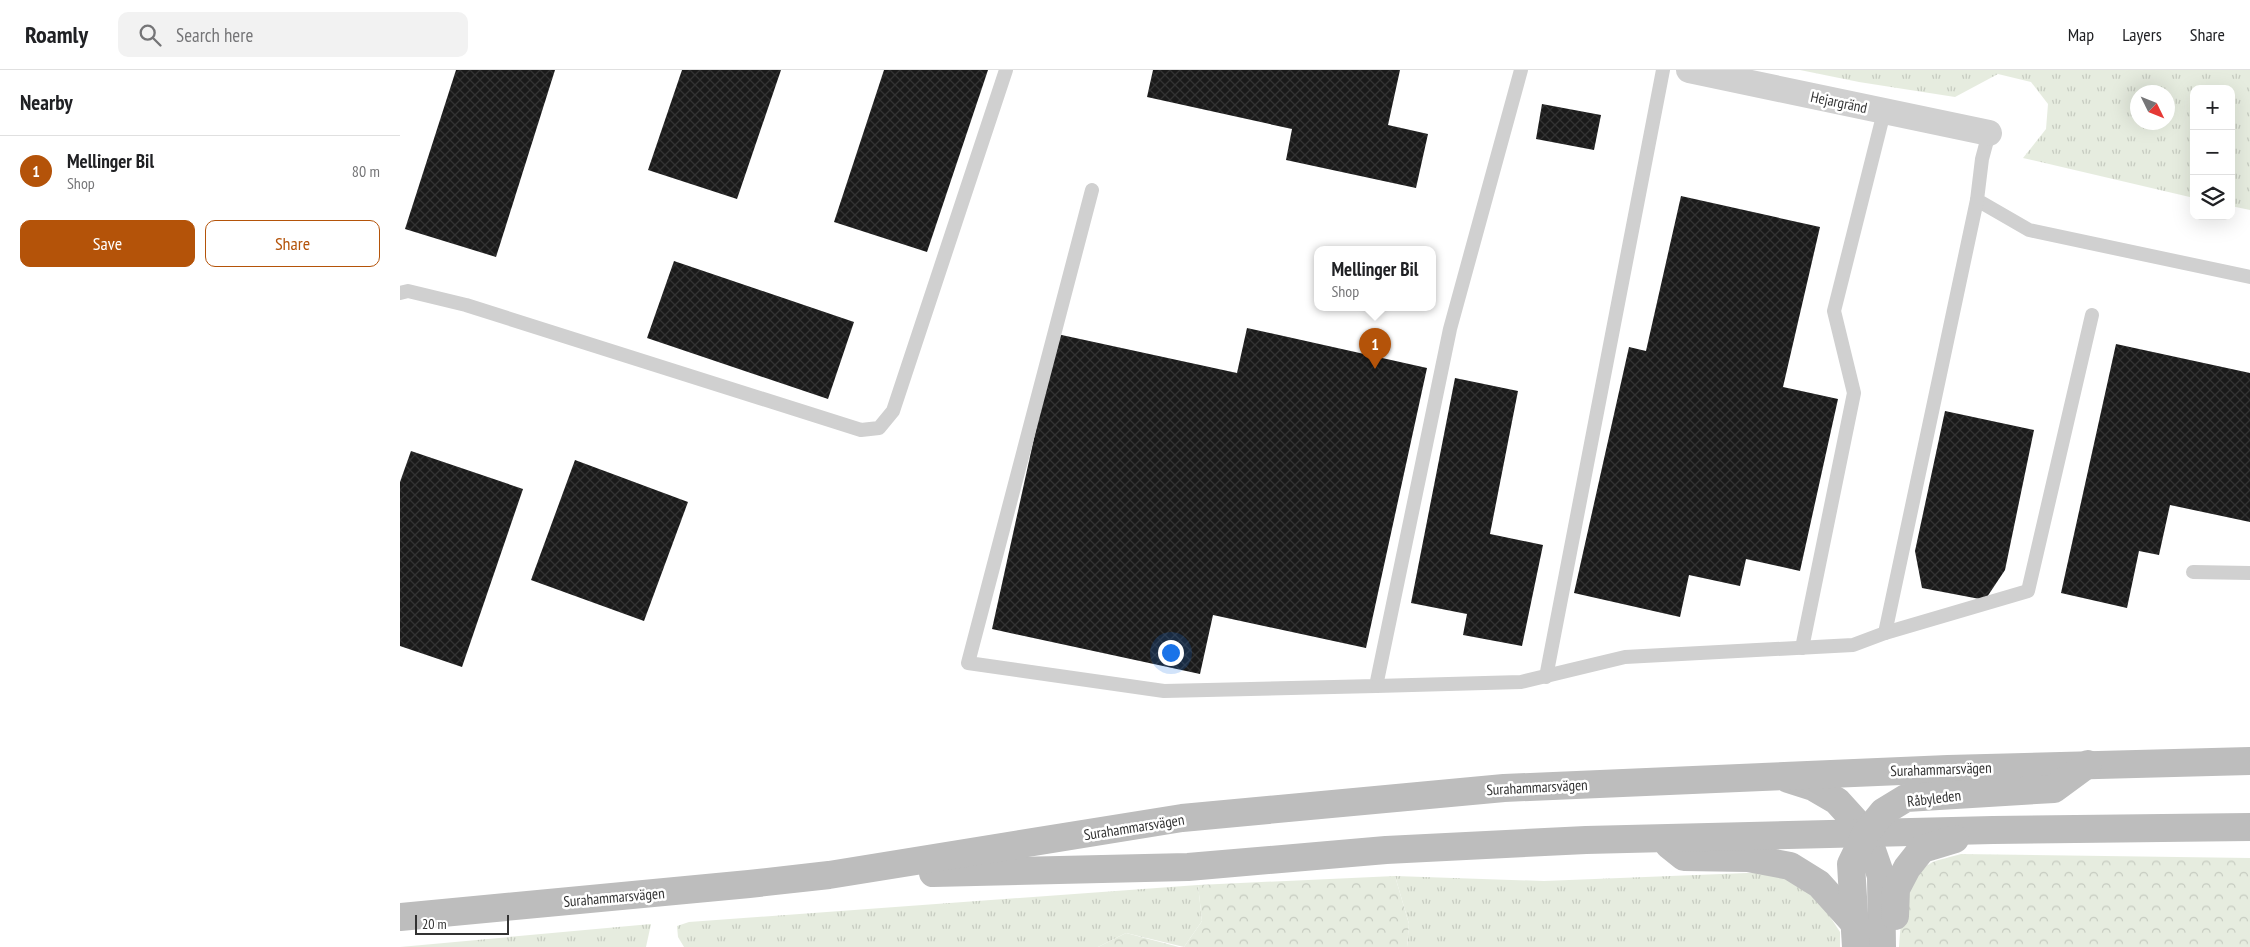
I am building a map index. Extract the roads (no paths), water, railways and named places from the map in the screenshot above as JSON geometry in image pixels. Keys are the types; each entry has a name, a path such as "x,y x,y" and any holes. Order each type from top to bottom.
{"main road":[{"name":"Surahammarsvägen","path":"400,916 829,875 1182,818 1504,788 1774,775 2088,764 2250,761"},
{"name":"Råbyleden","path":"1856,935 1851,864 1866,833 1883,812 1906,798 2054,789 2088,764"},
{"path":"1774,775 1813,787 1837,801 1866,833 1881,876 1882,947"},
{"name":"Surahammarsvägen","path":"829,875 1188,868 1386,850 1662,839 1993,830 2250,827"},
{"path":"1894,947 1896,889 1906,868 1922,849 1993,830"},
{"path":"1662,839 1684,857 1748,858 1790,866 1819,884 1856,935"}],"street":[{"name":"Hejargränd","path":"1689,70 1990,133"}],"lane":[{"path":"400,293 408,291 466,305 861,430 879,428 892,411 1006,70"},
{"path":"1376,686 1450,329 1521,70"},
{"path":"1546,676 1663,70"},
{"path":"1802,648 1854,394 1834,311 1884,112"},
{"path":"1885,633 1978,200 1982,159 1990,133"},
{"path":"1092,190 968,663 1164,691 1521,682 1625,658 1853,645 1885,633 2028,591 2092,315"},
{"path":"1978,200 2029,230 2250,277"},
{"path":"2193,572 2250,573"}],"place":[{"name":"Mellinger Bil","path":"1375,369"}]}
